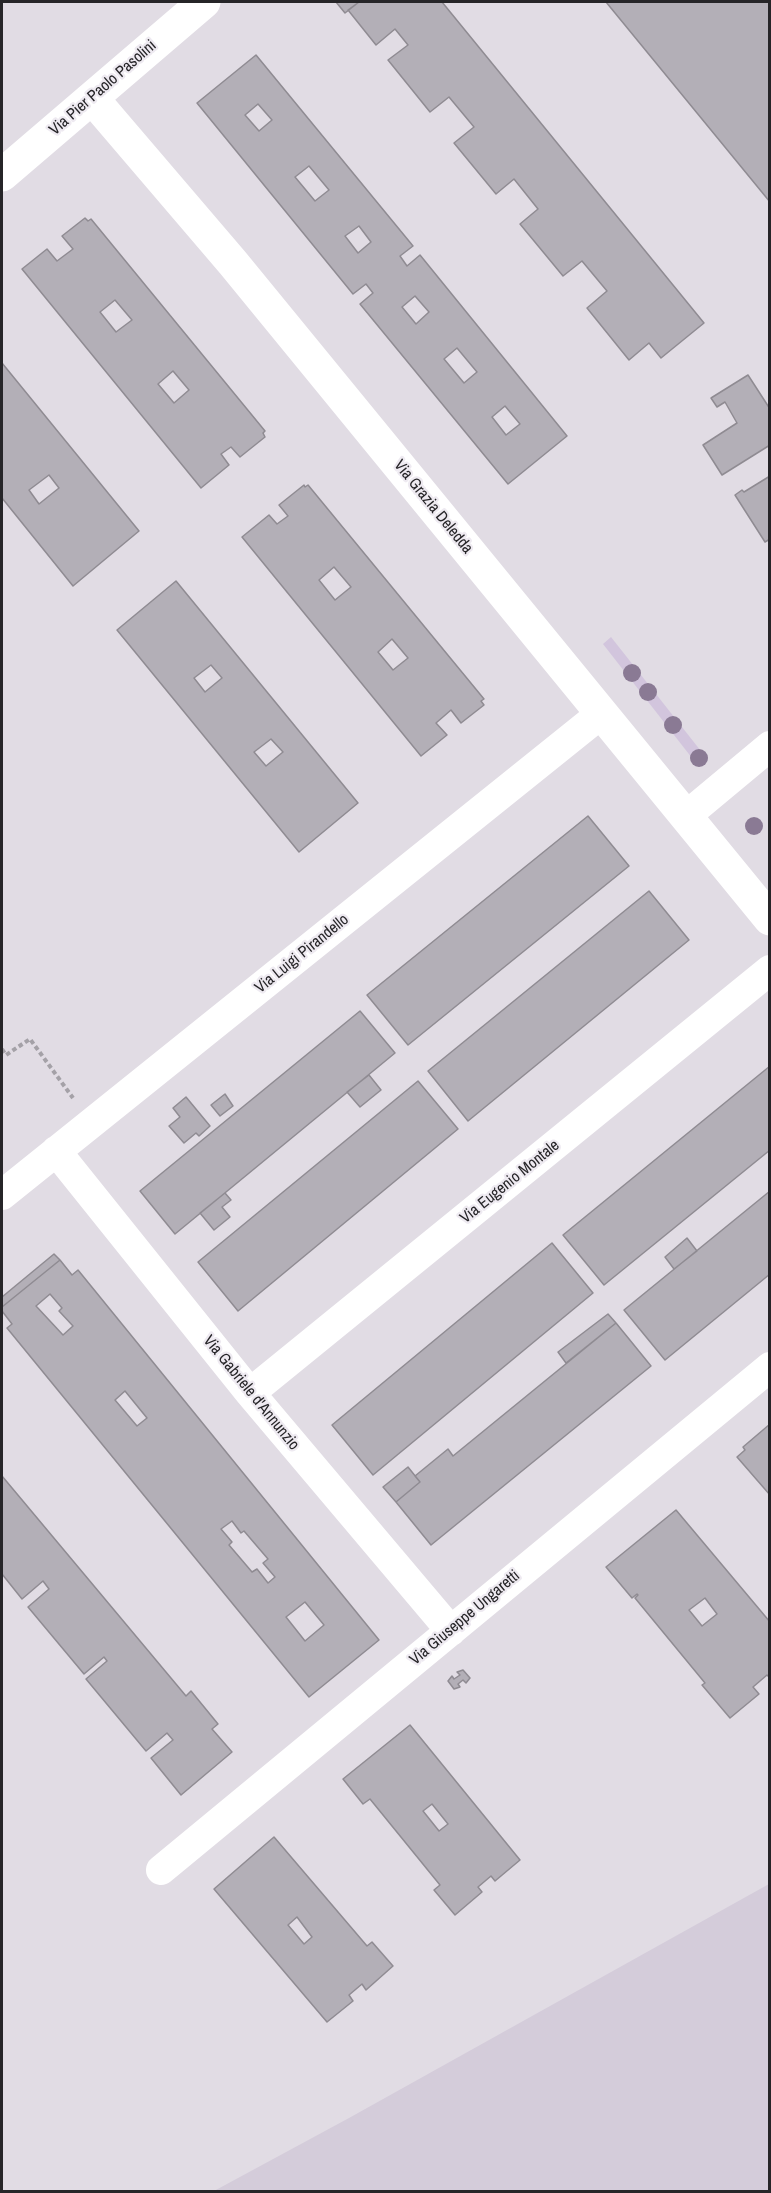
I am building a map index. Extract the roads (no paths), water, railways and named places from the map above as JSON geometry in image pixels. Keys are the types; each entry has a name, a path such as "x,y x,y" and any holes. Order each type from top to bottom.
{"street":[{"name":"Via Pier Paolo Pasolini","path":"2,175 204,2"},
{"name":"Via Grazia Deledda","path":"92,98 232,263 770,919"},
{"name":"Via Luigi Pirandello","path":"2,1195 602,713"},
{"path":"686,816 770,746"},
{"name":"Via Eugenio Montale","path":"250,1393 770,970"},
{"name":"Via Gabriele d'Annunzio","path":"56,1151 250,1393 451,1631"},
{"name":"Via Giuseppe Ungaretti","path":"161,1870 770,1367"}]}
